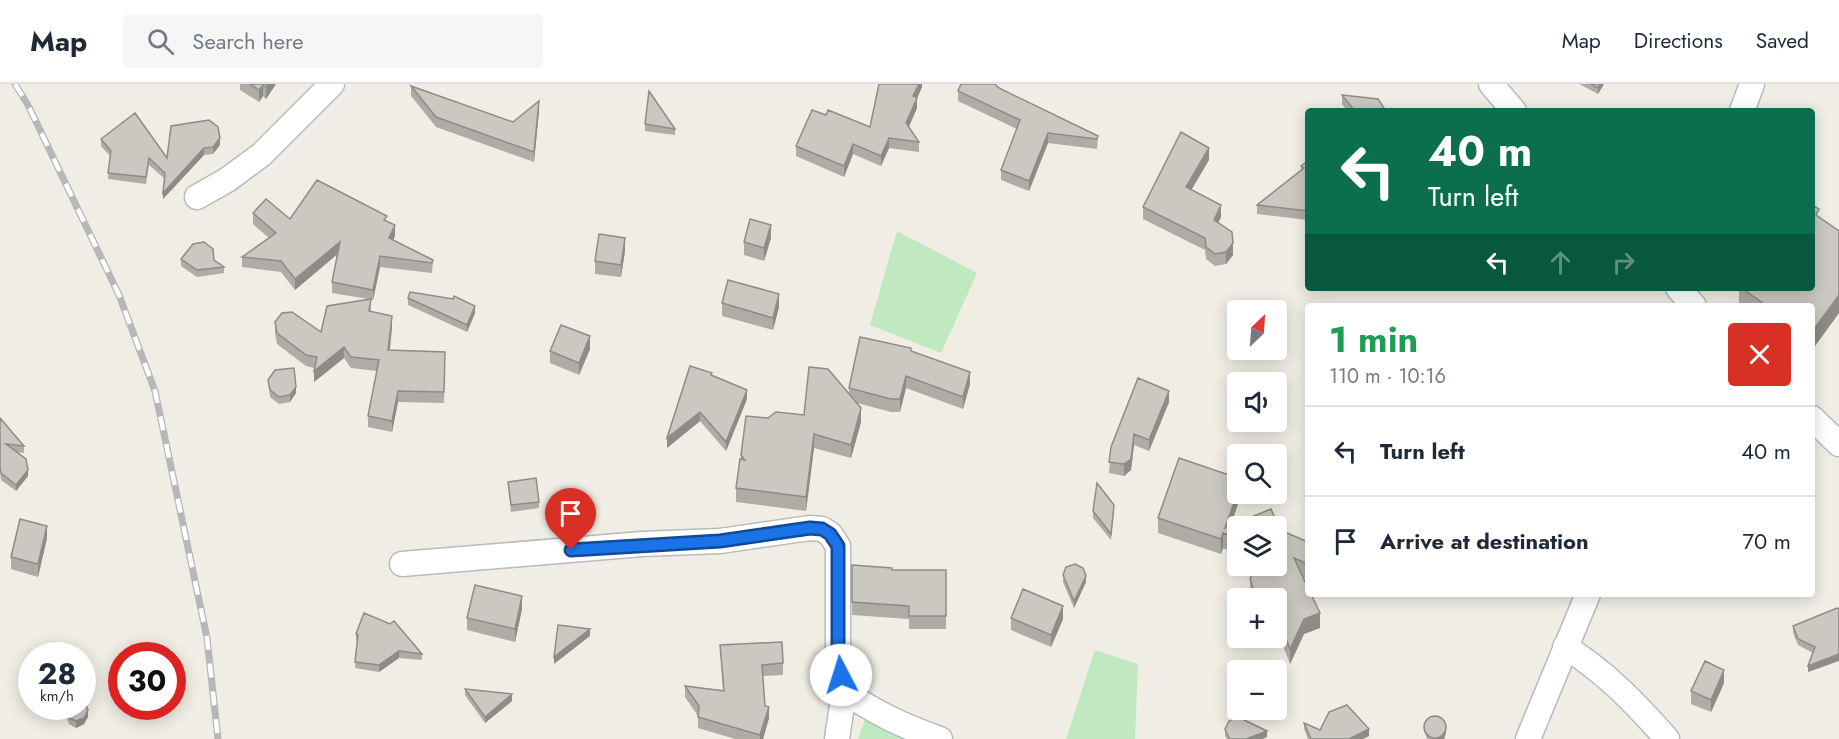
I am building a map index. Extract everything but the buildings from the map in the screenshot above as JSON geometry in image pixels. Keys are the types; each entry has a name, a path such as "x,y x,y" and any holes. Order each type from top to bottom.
{"street":[{"path":"197,197 227,180 261,154 332,84"},
{"path":"1491,84 1511,108"},
{"path":"1743,108 1752,84"},
{"path":"1681,291 1691,303"},
{"path":"1815,421 1839,444"},
{"path":"402,564 652,544 720,541 797,528 822,529 830,534 838,546 838,660 844,691 837,739"},
{"path":"1528,739 1587,597"},
{"path":"1566,647 1624,693 1667,739"},
{"path":"844,691 872,711 901,725 940,739"}],"green space":[{"path":"897,231 977,273 941,353 870,325"},
{"path":"1095,650 1138,664 1135,739 1066,739"},
{"path":"867,714 939,739 858,739"}],"railway":[{"path":"15,84 28,105 119,295 155,391 207,638 218,739"}],"route":[{"path":"571,550 720,541 797,528 822,529 830,534 838,546 838,660 841,675"}]}
